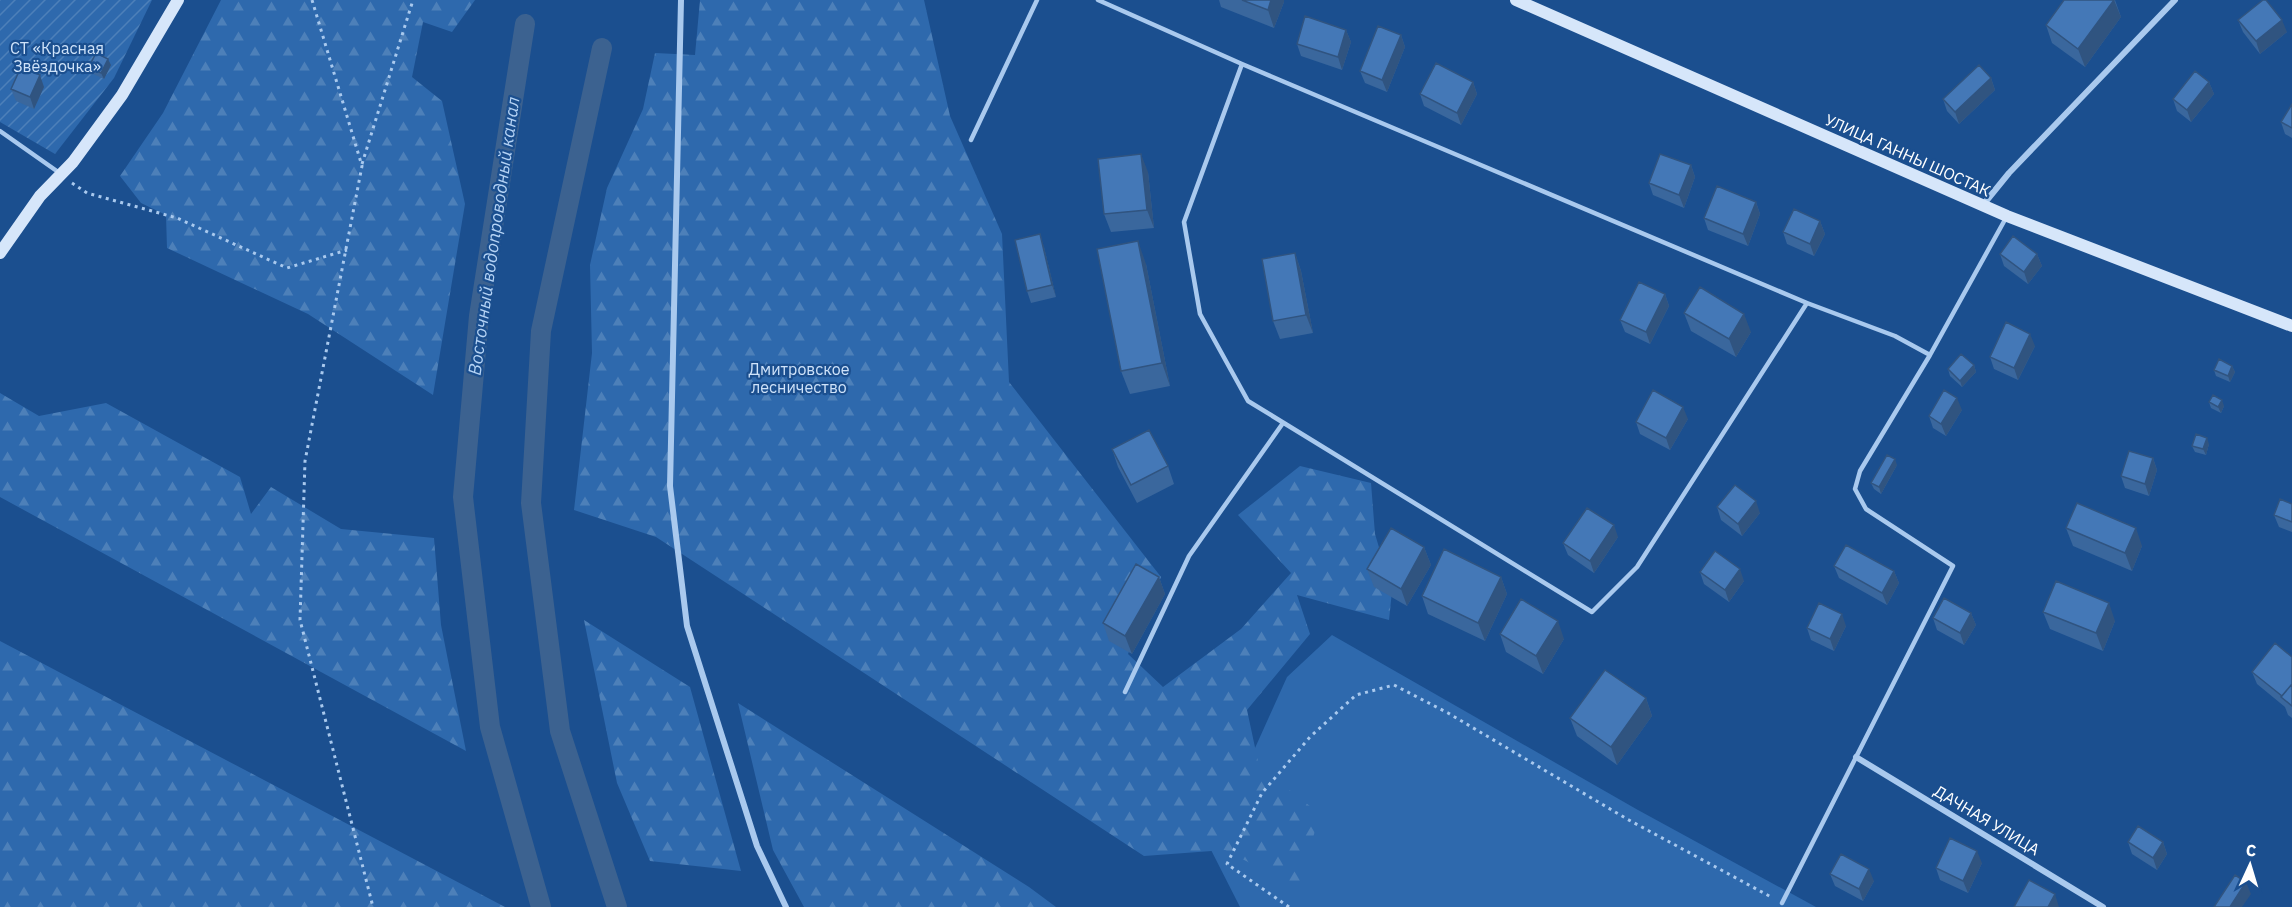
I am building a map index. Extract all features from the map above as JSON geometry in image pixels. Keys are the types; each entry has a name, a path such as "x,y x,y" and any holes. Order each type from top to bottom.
{"main road":[{"path":"0,253 40,196 74,162 122,95 178,0"},
{"name":"УЛИЦА ГАННЫ ШОСТАК","path":"1516,0 1982,206 2292,326"}],"street":[{"path":"681,0 671,498 687,626 757,846 786,907"},
{"path":"1982,206 2008,173 2175,0"},
{"name":"ДАЧНАЯ УЛИЦА","path":"1856,757 2103,907"}],"lane":[{"path":"971,140 1037,0"},
{"path":"1098,0 1242,64 1807,303 1895,336 1930,355"},
{"path":"1242,64 1184,222 1200,314 1248,401 1592,612 1637,567 1807,303"},
{"path":"0,131 61,174"},
{"path":"1782,903 1953,566 1866,509 1855,489 1860,471 1930,355 2007,216"},
{"path":"1125,692 1189,556 1284,423"}],"path":[{"path":"312,0 362,166"},
{"path":"373,907 300,620 305,461 362,166 413,0"},
{"path":"61,174 87,193 177,218 287,268 347,250"},
{"path":"1289,907 1227,864 1262,793 1310,737 1356,696 1395,685 1448,713 1627,819 1782,903"}],"green space":[{"name":"СТ «Красная Звёздочка»","path":"0,0 152,0 114,78 55,154 0,122"},
{"path":"221,0 475,0 452,32 423,22 412,77 442,101 465,204 433,395 308,314 167,248 166,215 141,203 120,176 163,113"},
{"name":"Дмитровское лесничество","path":"700,0 924,0 950,116 1002,234 1009,382 1161,577 1128,654 1163,687 1241,629 1291,573 1238,515 1300,466 1371,483 1375,534 1392,591 1389,620 1297,595 1310,634 1247,710 1259,766 1320,814 1298,888 1225,850 1144,856 656,537 574,510 592,353 590,265 607,188 643,109 655,53 695,55"},
{"path":"0,393 39,416 106,403 240,477 251,514 271,487 341,529 434,538 441,625 466,751 0,497"},
{"path":"584,620 690,687 741,871 650,861 617,783"},
{"path":"1332,635 1638,810 1816,907 1240,907 1210,848 1287,677"},
{"path":"0,641 505,907 0,907"},
{"path":"738,703 1029,887 1056,907 804,907 773,850"}],"building":[{"path":"1242,0 1271,0 1268,10"},
{"path":"2064,0 2114,0 2078,49 2046,25"},
{"path":"2266,0 2282,20 2256,41 2238,20"},
{"path":"1305,16 1346,30 1338,57 1297,44"},
{"path":"1378,26 1401,35 1382,80 1360,71"},
{"path":"96,53 108,59 101,73 89,67"},
{"path":"1436,63 1473,82 1457,113 1420,94"},
{"path":"1979,65 1991,78 1955,112 1943,99"},
{"path":"21,67 40,75 30,97 11,89"},
{"path":"2195,71 2209,82 2187,110 2173,99"},
{"path":"2292,104 2292,128 2281,122"},
{"path":"1141,154 1147,210 1104,214 1098,159"},
{"path":"1660,154 1691,165 1679,195 1649,183"},
{"path":"1717,186 1756,202 1743,234 1704,218"},
{"path":"1794,209 1820,221 1810,244 1783,232"},
{"path":"1040,234 1052,285 1027,291 1015,240"},
{"path":"2013,236 2037,254 2024,272 2000,254"},
{"path":"1138,241 1162,363 1121,371 1097,249"},
{"path":"1295,253 1306,315 1273,321 1262,259"},
{"path":"1639,282 1665,294 1646,332 1620,320"},
{"path":"1700,287 1744,314 1729,339 1684,313"},
{"path":"2006,322 2030,334 2014,368 1990,357"},
{"path":"1961,354 1974,365 1960,381 1948,369"},
{"path":"2219,359 2232,366 2228,376 2214,370"},
{"path":"1653,390 1683,407 1666,438 1636,422"},
{"path":"1944,390 1957,398 1941,424 1929,416"},
{"path":"2213,395 2222,400 2218,407 2209,402"},
{"path":"1149,430 1168,466 1131,485 1112,449"},
{"path":"2196,434 2207,438 2203,449 2192,446"},
{"path":"2129,451 2153,458 2145,484 2121,476"},
{"path":"1887,455 1895,459 1879,487 1871,483"},
{"path":"1735,485 1756,501 1738,524 1717,507"},
{"path":"2280,499 2292,504 2292,522 2274,515"},
{"path":"2077,503 2136,528 2125,553 2066,528"},
{"path":"1587,508 1614,525 1590,561 1563,543"},
{"path":"1391,528 1424,547 1401,589 1367,569"},
{"path":"1846,545 1894,571 1882,593 1834,566"},
{"path":"1444,549 1501,577 1478,623 1422,596"},
{"path":"1715,551 1740,569 1725,590 1700,572"},
{"path":"1136,564 1159,577 1125,636 1103,623"},
{"path":"2056,581 2109,603 2096,633 2043,612"},
{"path":"1944,598 1971,613 1960,633 1933,618"},
{"path":"1521,599 1558,621 1536,656 1500,634"},
{"path":"1819,603 1842,614 1830,639 1807,628"},
{"path":"2275,643 2292,657 2292,684 2282,696 2252,672"},
{"path":"1605,670 1646,698 1611,747 1570,718"},
{"path":"2292,684 2292,706 2281,697"},
{"path":"2138,826 2163,842 2153,858 2128,842"},
{"path":"1950,838 1977,851 1963,881 1936,868"},
{"path":"1841,854 1869,869 1859,889 1830,874"},
{"path":"2235,875 2246,882 2230,907 2214,907"},
{"path":"2029,880 2055,894 2048,907 2014,907"}],"waterway":[{"name":"Восточный водопроводный канал","path":"525,24 479,316 463,497 490,727 541,907"},
{"name":"Восточный водопроводный канал","path":"602,48 541,331 531,503 560,731 617,907"}]}
